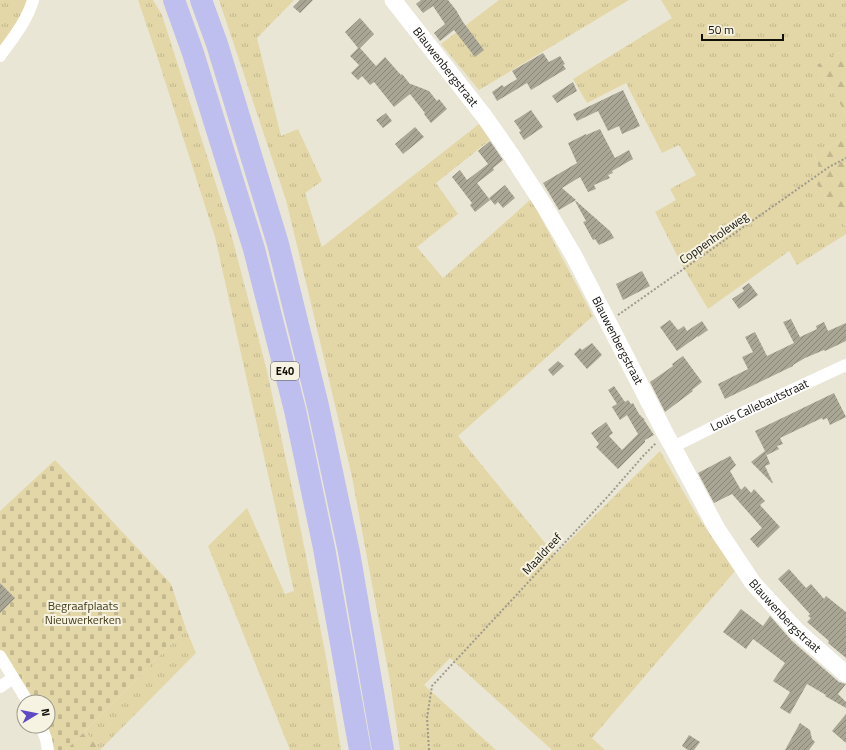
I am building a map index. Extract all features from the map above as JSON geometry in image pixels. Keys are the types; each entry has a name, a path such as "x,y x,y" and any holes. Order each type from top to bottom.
{"highway":[{"name":"E40","path":"174,0 193,53 254,249 295,410 324,548 360,750"},
{"name":"E40","path":"201,0 217,44 278,244 318,406 349,552 383,750"}],"street":[{"path":"0,56 27,15 32,0"},
{"name":"Blauwenbergstraat","path":"393,0 484,116 545,207 574,256 717,529 754,583 797,631 846,674"},
{"name":"Louis Callebautstraat","path":"670,441 734,417 846,364"},
{"path":"0,656 23,694"},
{"path":"0,687 13,678"},
{"path":"44,734 48,750"}],"path":[{"name":"Coppenholeweg","path":"608,322 829,167 846,158"},
{"name":"Maaldreef","path":"429,750 427,718 432,686 644,455 654,445 670,441"}],"green space":[{"path":"0,0 30,0 0,51"},
{"path":"138,0 153,0 162,15 228,222 267,371 297,511 326,657 341,750 290,750 208,546 247,508 285,594 294,591 215,237"},
{"path":"219,0 294,0 257,38 281,136 298,129 322,181 305,193 322,247 479,124 490,140 436,183 458,214 417,247 443,278 531,199 593,316 458,436 555,555 660,451 695,512 735,571 592,738 605,750 552,750 450,658 424,685 496,750 400,750 390,681 352,477 309,295 286,200"},
{"path":"499,0 629,0 479,90 441,44"},
{"path":"661,0 846,0 846,62 840,52 817,65 846,114 846,136 814,156 822,173 813,179 846,227 846,234 797,265 789,251 708,309 683,267 655,212 676,200 670,189 696,175 679,145 662,153 626,83 587,103 573,79 672,18"},
{"path":"841,52 846,62 846,114 817,65"},
{"path":"846,136 846,227 813,179 822,173 814,156"},
{"name":"Begraafplaats Nieuwerkerken","path":"55,460 171,584 186,629 66,750 54,750 48,734 56,734 56,694 27,694 0,650 0,511"},
{"path":"186,629 196,653 100,750 85,731"},
{"path":"85,731 100,750 66,750"}],"building":[{"path":"300,0 313,0 300,13 293,7"},
{"path":"421,0 448,0 484,50 475,57 454,30 440,41 434,33 445,24 433,6 423,13 416,4"},
{"path":"360,18 374,34 360,48 376,66 385,57 410,84 429,91 437,101 439,99 447,109 431,123 410,94 394,107 374,82 370,85 362,76 358,80 351,73 359,65 350,56 358,48 345,32"},
{"path":"543,53 549,62 560,56 566,69 531,90 527,83 497,101 492,92 502,85 504,87 517,79 512,71"},
{"path":"573,82 577,91 557,103 552,96"},
{"path":"623,90 640,126 622,134 619,126 608,131 598,111 577,121 573,114"},
{"path":"531,110 543,127 524,140 519,132 521,131 514,121"},
{"path":"386,113 392,121 383,128 376,120"},
{"path":"415,127 424,137 403,154 395,144"},
{"path":"600,129 615,158 629,150 633,159 612,171 613,173 608,175 610,178 594,185 596,189 588,192 580,177 562,188 576,200 559,210 543,183 577,163 568,143"},
{"path":"490,141 503,160 493,168 494,170 477,183 490,200 475,212 470,205 472,203 452,177 460,170 467,180 488,164 478,151"},
{"path":"505,185 515,198 503,208 498,202 495,205 489,198"},
{"path":"575,201 610,231 614,238 599,245 595,239 593,240 583,222 586,221"},
{"path":"642,271 650,286 623,300 616,284"},
{"path":"749,283 758,295 739,309 732,299 744,291 742,288"},
{"path":"791,319 800,337 817,329 816,326 824,322 828,331 846,323 846,341 805,358 793,366 725,399 718,384 748,369 742,357 753,352 745,337 755,332 767,356 794,343 783,322"},
{"path":"670,320 678,330 684,326 687,331 702,321 708,330 677,351 660,327"},
{"path":"592,343 602,355 587,369 574,354 580,348 582,350"},
{"path":"683,356 702,382 692,390 693,391 665,412 650,382 673,366 672,364"},
{"path":"558,361 564,366 553,376 548,370"},
{"path":"614,386 625,402 628,400 631,404 633,403 654,435 645,440 645,442 618,469 596,447 599,444 591,433 606,422 613,433 609,436 622,450 638,434 627,415 620,420 612,407 617,404 608,390"},
{"path":"834,393 846,417 830,425 827,418 823,420 822,418 780,438 783,444 777,446 779,449 767,455 755,431"},
{"path":"765,451 770,464 765,466 773,483 751,462"},
{"path":"730,456 736,465 730,471 741,490 745,486 751,493 754,489 765,501 760,505 780,527 758,548 750,539 762,528 732,494 714,503 698,473"},
{"path":"789,569 806,588 811,584 824,599 826,596 846,612 846,658 807,622 811,618 808,616 810,614 778,579"},
{"path":"0,583 15,598 0,613"},
{"path":"741,609 763,626 770,616 792,641 839,682 846,684 838,694 846,702 846,708 807,684 790,714 780,708 790,692 773,681 785,663 753,639 746,649 723,632"},
{"path":"846,714 846,743 832,731"},
{"path":"800,723 810,730 812,739 815,742 809,750 785,750"},
{"path":"689,735 700,742 694,750 688,750 682,746"}]}
